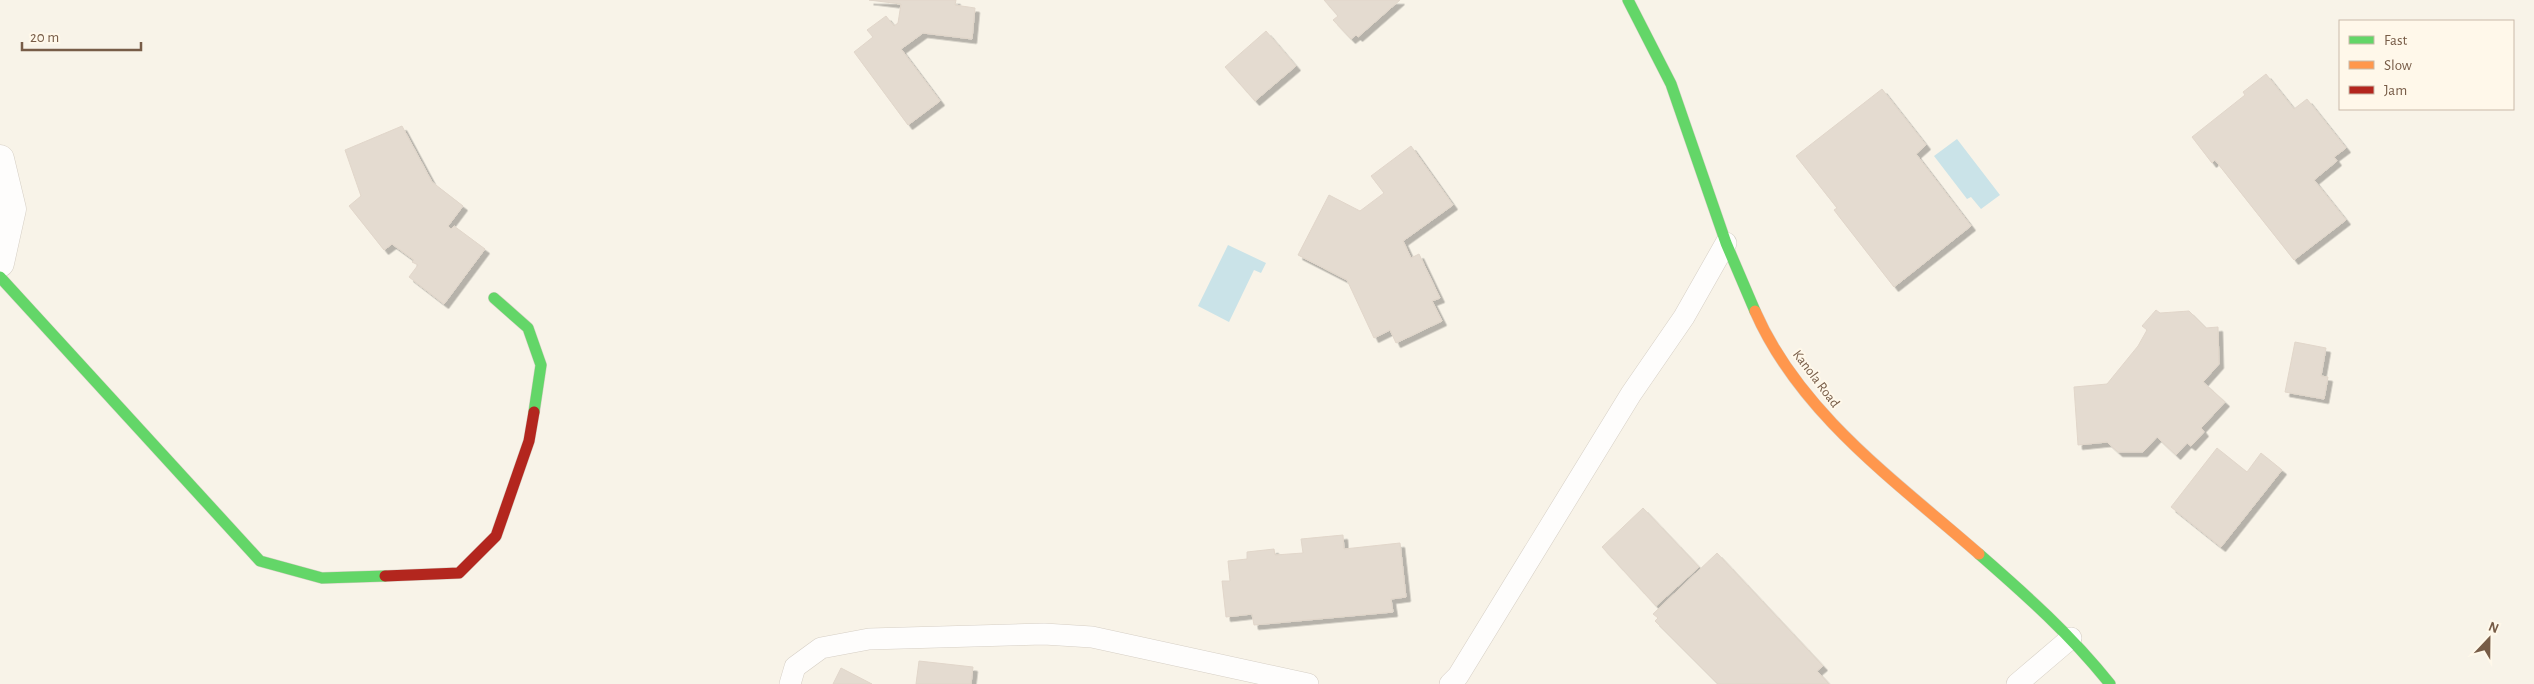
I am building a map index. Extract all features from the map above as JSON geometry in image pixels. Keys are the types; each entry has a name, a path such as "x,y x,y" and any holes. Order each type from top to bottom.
{"street":[{"name":"Kanola Road","path":"1628,0 1671,84 1726,243 1759,319 1785,364 1835,428 2002,572 2071,638 2110,684"},
{"path":"0,159 12,210 0,263"},
{"path":"0,278 260,561 322,578 459,573 496,536 530,440 541,365 528,328 494,298"}],"lane":[{"path":"1450,684 1458,676 1631,394 1684,318 1726,243"},
{"path":"790,684 794,667 821,648 869,639 1044,634 1092,637 1308,684"},
{"path":"2017,684 2071,638"}],"water":[{"path":"1957,139 2000,195 1981,209 1971,197 1967,199 1934,156"},
{"path":"1228,245 1266,263 1261,273 1254,270 1229,322 1198,306"}],"building":[{"path":"869,0 956,0 955,5 975,8 972,39 923,33 901,49 940,101 908,125 854,52 873,37 867,30 886,16 894,26 898,23 901,4"},
{"path":"1324,0 1400,0 1358,37 1356,35 1351,39 1333,20 1338,16"},
{"path":"1266,31 1296,66 1255,101 1225,67"},
{"path":"2266,74 2294,109 2307,99 2346,148 2334,157 2337,161 2314,180 2346,220 2294,260 2215,160 2212,163 2192,137 2245,95 2243,92"},
{"path":"1882,89 1926,145 1916,154 1971,226 1894,287 1834,210 1837,208 1796,156"},
{"path":"402,126 432,182 463,206 448,226 451,229 454,226 485,249 444,304 409,277 418,265 412,262 414,260 392,244 384,250 349,206 361,196 345,150"},
{"path":"1411,146 1453,205 1403,241 1411,258 1419,254 1440,298 1432,301 1442,321 1396,343 1390,330 1374,338 1347,280 1298,255 1329,195 1360,211 1384,193 1371,176"},
{"path":"2156,310 2160,313 2189,311 2206,328 2218,327 2219,364 2203,382 2225,402 2201,428 2204,432 2191,446 2187,443 2176,455 2157,437 2143,452 2118,452 2107,442 2078,445 2074,387 2107,384 2138,346 2147,330 2142,326"},
{"path":"2295,342 2326,348 2321,376 2328,377 2324,399 2285,392"},
{"path":"2217,448 2247,472 2261,453 2282,470 2221,547 2171,507"},
{"path":"1643,508 1699,567 1656,606 1602,547"},
{"path":"1343,535 1344,549 1400,543 1406,597 1391,599 1393,612 1254,625 1252,614 1226,617 1222,581 1230,581 1228,561 1247,559 1247,552 1274,549 1275,555 1303,553 1301,539"},
{"path":"1717,553 1823,666 1817,671 1829,684 1718,684 1655,621 1658,618 1653,614"},
{"path":"919,661 973,667 971,684 916,684"},
{"path":"841,668 872,684 833,684"}],"traffic: fast":[{"path":"1628,0 1671,84 1726,243 1755,311"},
{"path":"0,277 260,561 322,578 385,576"},
{"path":"494,298 528,328 541,365 534,412"},
{"path":"1979,554 2064,632 2110,684"}],"traffic: slow":[{"path":"1755,311 1774,348 1797,382 1824,414 1884,473 1979,554"}],"traffic: jam":[{"path":"385,576 459,573 496,536 529,441 534,412"}]}
